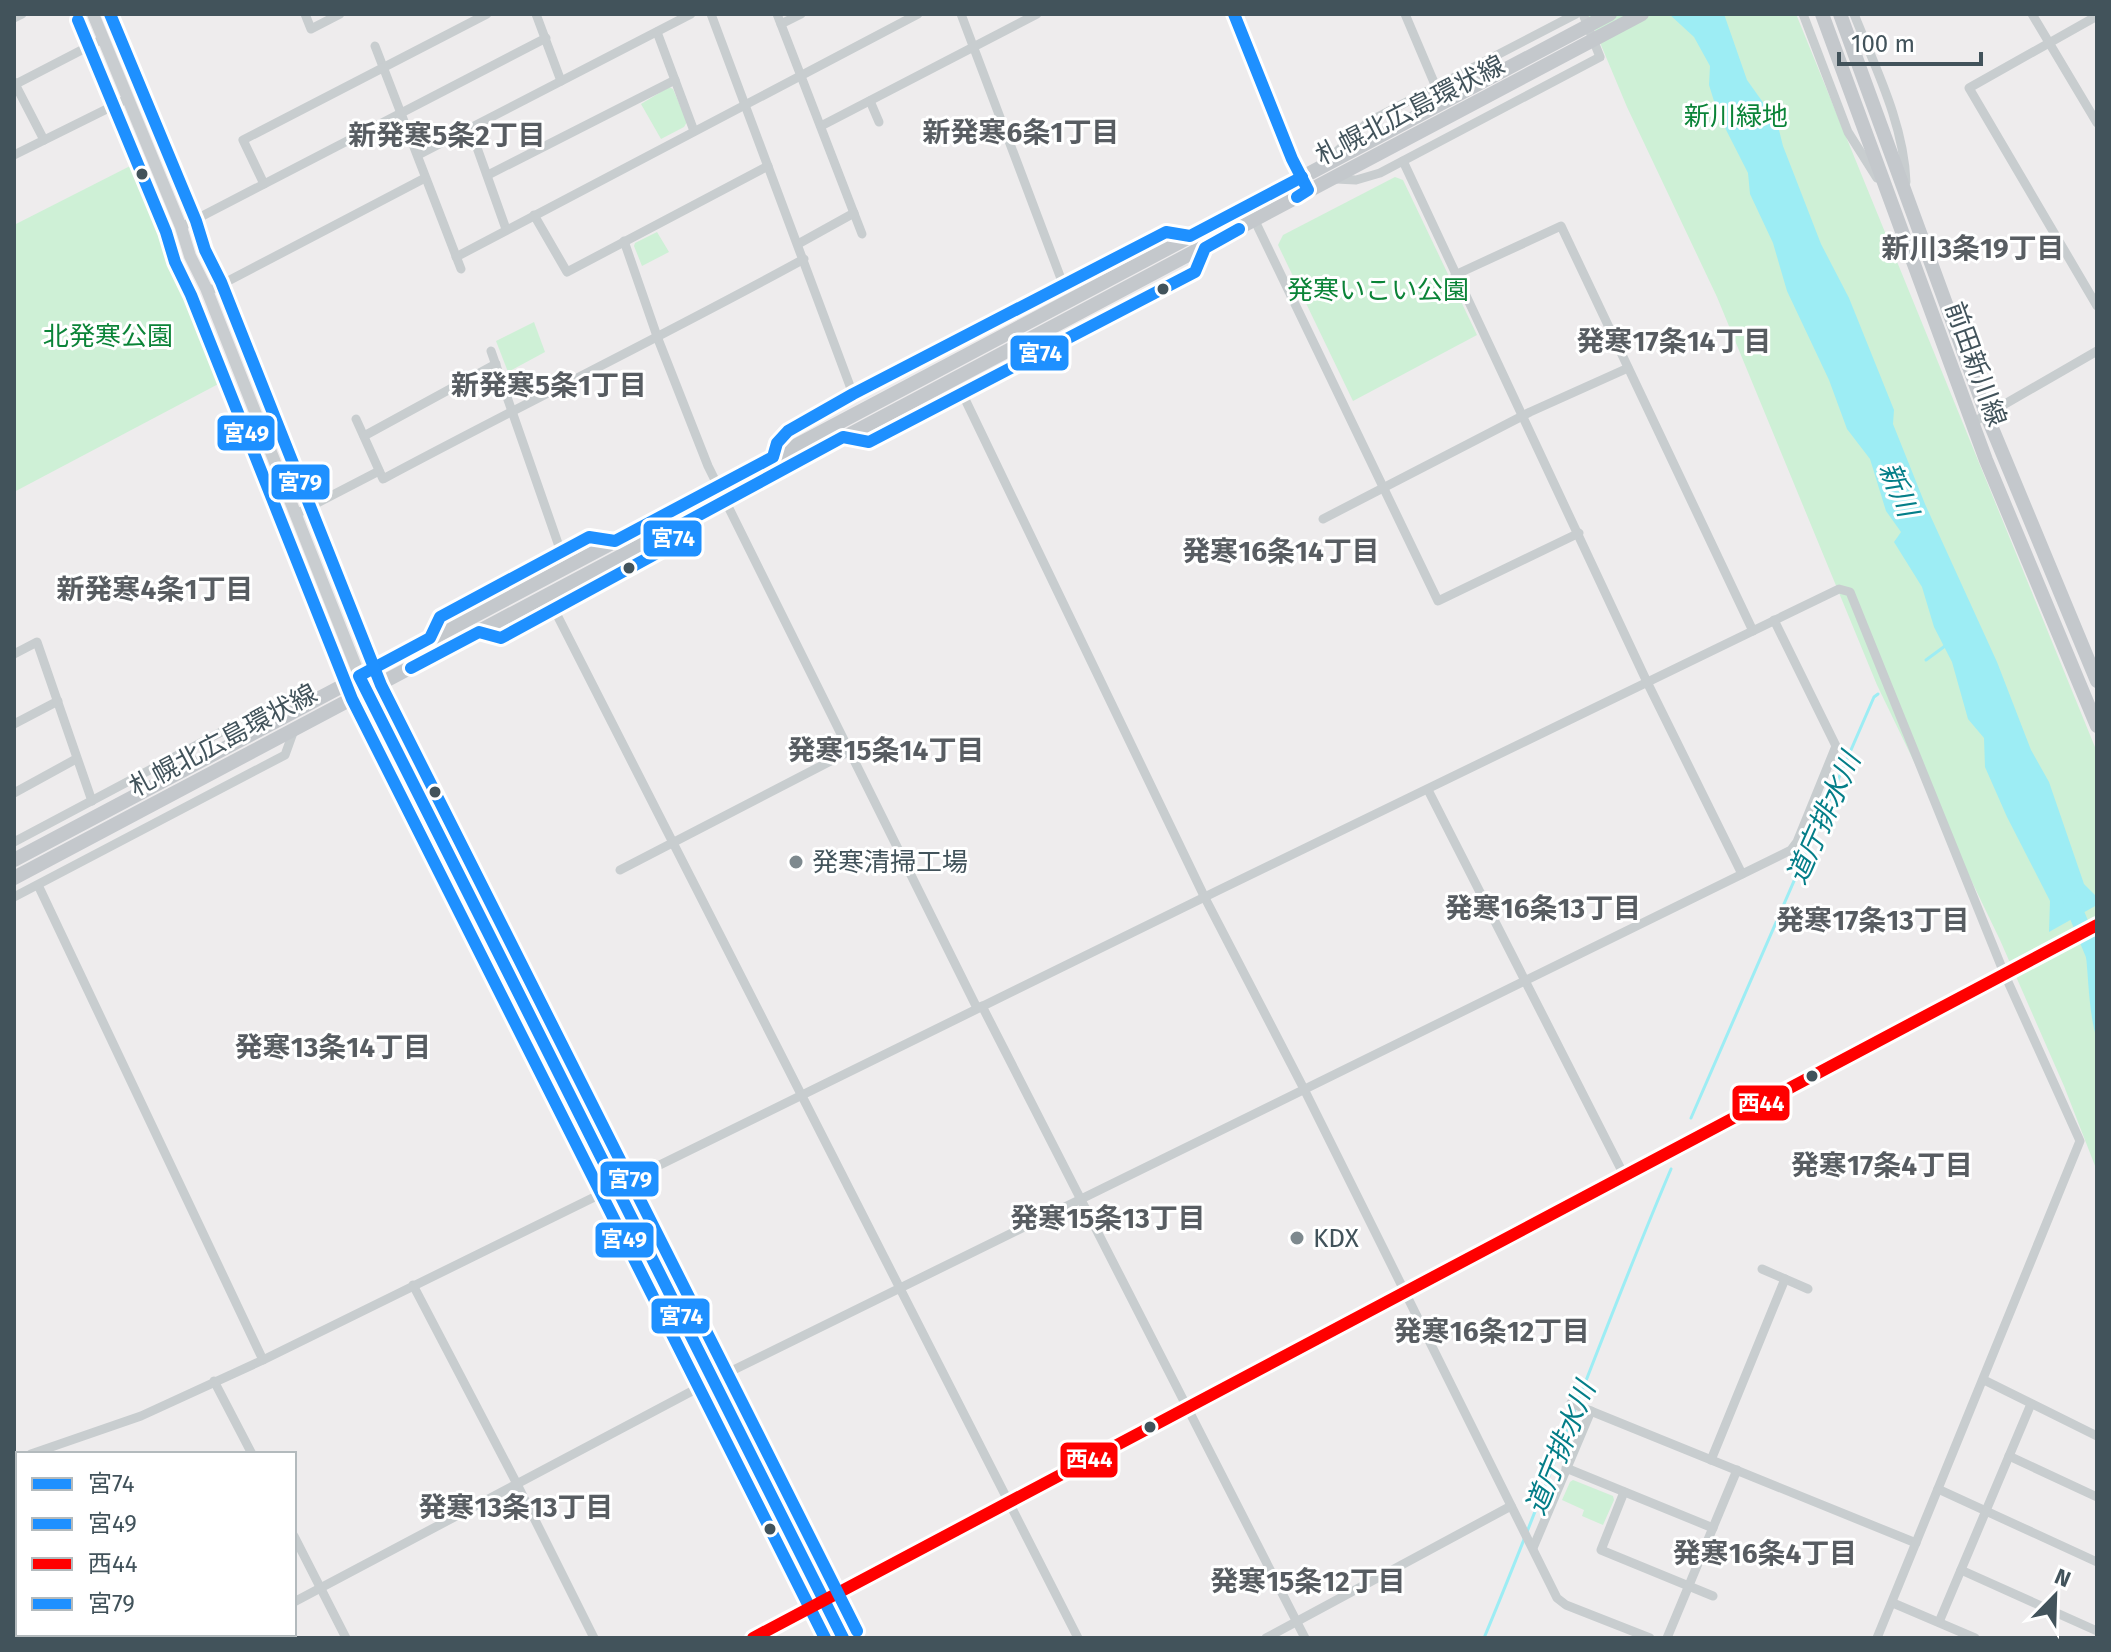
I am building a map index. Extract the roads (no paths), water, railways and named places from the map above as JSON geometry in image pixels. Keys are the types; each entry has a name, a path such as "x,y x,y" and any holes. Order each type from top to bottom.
{"main road":[{"path":"93,14 366,692 843,1638"},
{"path":"1234,14 1305,184"},
{"name":"札幌北広島環状線","path":"14,860 1190,236 1305,184 1610,14"},
{"name":"札幌北広島環状線","path":"1324,173 1537,71 1642,14"},
{"name":"前田新川線","path":"1822,14 1972,423 2097,726"},
{"name":"前田新川線","path":"1840,14 1987,416 2096,675"},
{"name":"札幌北広島環状線","path":"14,878 1205,248 1255,221 1305,184"},
{"path":"753,1638 2097,925"}],"street":[{"path":"14,18 22,14"},
{"path":"305,14 311,29 340,14"},
{"path":"264,184 243,140 487,14"},
{"path":"536,14 561,81"},
{"path":"418,155 691,14"},
{"path":"711,14 853,394"},
{"path":"801,14 779,19 862,234"},
{"path":"456,257 918,14"},
{"path":"961,14 1063,284"},
{"path":"821,126 1037,14"},
{"path":"1405,14 1436,87"},
{"path":"1324,173 1368,122 1576,14"},
{"path":"1324,173 1370,178 1600,57 1583,14"},
{"path":"1803,14 1848,132 1888,194"},
{"path":"1854,14 1893,117 1905,159 1906,194"},
{"path":"2032,14 2093,106 2097,123"},
{"path":"2097,16 1969,88 2097,306"},
{"path":"657,32 694,131"},
{"path":"181,227 546,38"},
{"path":"44,140 14,84 103,39"},
{"path":"375,46 461,269"},
{"path":"488,175 675,80"},
{"path":"14,155 127,99"},
{"path":"870,101 879,122"},
{"path":"470,128 506,229"},
{"path":"1403,161 1647,682 1742,874"},
{"path":"534,215 567,272 768,166"},
{"path":"207,292 425,178"},
{"path":"798,244 854,213"},
{"path":"1255,221 1438,601 1579,533"},
{"path":"1455,275 1561,226 1753,631"},
{"path":"773,457 777,443 788,431 853,394 1166,232 1190,236"},
{"path":"624,241 658,339 718,486 980,1007 1189,1407 1305,1638"},
{"path":"843,437 869,442 963,395 1195,272 1205,248"},
{"path":"356,419 383,479 511,411 658,339 804,259"},
{"path":"491,351 561,552"},
{"path":"1972,423 2097,351"},
{"path":"364,436 496,364"},
{"path":"1323,519 1523,416 1628,368"},
{"path":"963,395 1205,898 1304,1089 1557,1598 1566,1605 1650,1638"},
{"path":"296,514 379,471"},
{"path":"479,632 501,638 555,611 670,546 677,527"},
{"path":"430,638 440,617 589,537 615,541"},
{"path":"37,1452 141,1416 263,1360 1774,620 1839,589 1845,589 1850,592 2004,973 2080,1141 1877,1638"},
{"path":"555,611 1078,1638"},
{"path":"296,1601 713,1380 1791,850 1836,746 1774,620"},
{"path":"14,654 37,642 92,801"},
{"path":"14,724 58,701"},
{"path":"14,842 225,730 256,731"},
{"path":"14,897 285,755 294,730"},
{"path":"620,870 850,751"},
{"path":"14,793 76,759"},
{"path":"1428,790 1624,1175"},
{"path":"38,885 263,1360"},
{"path":"1762,1269 1808,1289"},
{"path":"1711,1460 1785,1279"},
{"path":"413,1285 594,1638"},
{"path":"1984,1380 2097,1436"},
{"path":"214,1381 251,1452"},
{"path":"1571,1403 1916,1543"},
{"path":"1939,1622 2031,1404"},
{"path":"1531,1546 1589,1410"},
{"path":"2009,1456 2097,1497"},
{"path":"1566,1468 1713,1528"},
{"path":"1667,1638 1737,1470"},
{"path":"1938,1489 2097,1562"},
{"path":"1624,1492 1601,1550 1713,1596"},
{"path":"1266,1638 1511,1506"},
{"path":"296,1540 346,1638"},
{"path":"1961,1570 2097,1631"},
{"path":"1893,1603 1975,1638"}],"water":[{"path":"1669,14 1724,14 1747,80 1777,122 1783,146 1821,244 1849,298 1894,410 1893,424 1925,504 1997,662 2031,750 2049,782 2084,884 2097,897 2097,905 2049,932 2050,901 1985,767 1984,738 1968,719 1952,662 1934,627 1922,587 1894,542 1901,532 1886,511 1870,459 1847,429 1829,380 1787,291 1773,243 1750,194 1748,173 1718,114 1709,85 1710,66 1694,37"},
{"path":"2097,941 2097,1040 2090,1006 2085,947"}],"waterway":[{"name":"道庁排水川","path":"1926,660 1945,646"},
{"name":"道庁排水川","path":"1691,1118 1874,697 1878,694"},
{"name":"新川","path":"2070,898 2097,963"},
{"name":"道庁排水川","path":"1484,1638 1671,1169"}],"place":[{"name":"発寒清掃工場","path":"796,862"},
{"name":"KDX","path":"1297,1238"}],"district":[{"name":"新発寒6条1丁目","path":"1021,132"},
{"name":"新発寒5条2丁目","path":"447,135"},
{"name":"新川3条19丁目","path":"1973,248"},
{"name":"発寒17条14丁目","path":"1674,341"},
{"name":"新発寒5条1丁目","path":"549,385"},
{"name":"発寒16条14丁目","path":"1281,551"},
{"name":"新発寒4条1丁目","path":"155,589"},
{"name":"発寒15条14丁目","path":"886,750"},
{"name":"発寒16条13丁目","path":"1543,908"},
{"name":"発寒17条13丁目","path":"1873,920"},
{"name":"発寒13条14丁目","path":"333,1047"},
{"name":"発寒17条4丁目","path":"1882,1165"},
{"name":"発寒15条13丁目","path":"1108,1218"},
{"name":"発寒16条12丁目","path":"1492,1331"},
{"name":"発寒13条13丁目","path":"516,1507"},
{"name":"発寒16条4丁目","path":"1765,1553"},
{"name":"発寒15条12丁目","path":"1308,1581"}],"park label":[{"name":"新川緑地","path":"1736,116"},
{"name":"発寒いこい公園","path":"1378,290"},
{"name":"北発寒公園","path":"108,336"}]}
